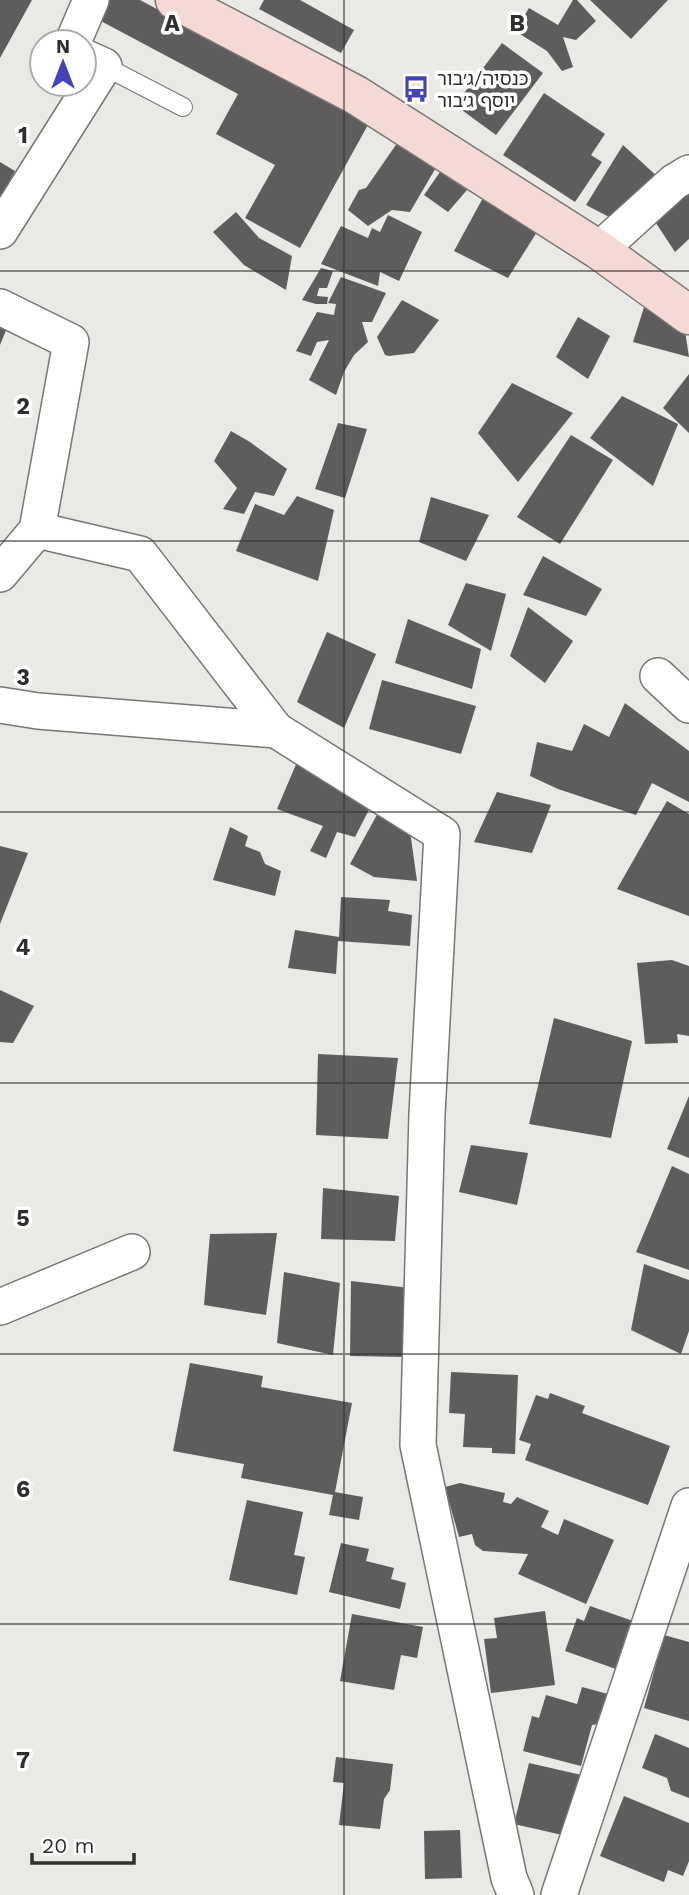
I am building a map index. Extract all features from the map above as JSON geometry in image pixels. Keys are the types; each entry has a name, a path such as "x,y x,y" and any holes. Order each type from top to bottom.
{"street":[{"path":"79,28 91,0"},
{"path":"175,0 356,94 599,250 689,315"},
{"path":"0,231 74,98"},
{"path":"599,250 674,182 689,173"},
{"path":"0,307 71,342 37,530 0,574"},
{"path":"37,530 141,554 276,730 442,834 427,1114 418,1446 509,1878 516,1895"},
{"path":"658,676 689,705"},
{"path":"0,705 38,711 276,730"},
{"path":"0,1307 132,1252"},
{"path":"559,1895 689,1506"}],"lane":[{"path":"98,63 183,107"}],"building":[{"path":"0,0 32,0 0,58"},
{"path":"107,0 140,0 369,123 300,248 245,218 275,165 216,134 238,94 97,19"},
{"path":"264,0 300,0 354,30 341,53 259,9"},
{"path":"573,0 577,0 596,21 576,40 563,37 573,67 562,71 547,51 515,31 529,8 558,25"},
{"path":"590,0 668,0 631,39"},
{"path":"502,43 543,73 496,135 455,105"},
{"path":"544,93 605,134 591,155 602,162 575,202 503,155"},
{"path":"400,139 441,159 410,212 392,210 368,226 348,210 359,190 366,188"},
{"path":"623,145 660,179 613,219 586,205"},
{"path":"0,162 15,171 0,200"},
{"path":"440,172 467,190 448,212 424,195"},
{"path":"689,183 689,239 675,252 652,217"},
{"path":"484,196 542,224 508,278 454,251"},
{"path":"236,212 259,238 292,256 286,290 244,265 213,232"},
{"path":"388,215 422,232 399,281 380,272 378,286 321,264 341,226 368,238 372,228 380,232"},
{"path":"321,268 333,271 327,288 319,288 317,296 328,297 327,304 302,300"},
{"path":"341,277 386,293 372,322 362,322 368,342 354,355 344,372 336,395 309,380 329,340 317,342 311,356 296,351 317,312 334,315 336,304 328,303"},
{"path":"402,300 439,320 414,353 385,355 377,337"},
{"path":"646,301 683,318 689,357 633,342"},
{"path":"0,308 13,313 0,345"},
{"path":"578,317 610,336 588,379 556,357"},
{"path":"689,374 689,433 663,408"},
{"path":"512,383 573,413 518,482 478,433"},
{"path":"622,396 678,424 653,486 590,438"},
{"path":"338,423 367,429 345,498 315,489"},
{"path":"231,431 287,469 274,496 255,492 244,514 223,509 237,488 214,461"},
{"path":"571,435 613,460 560,544 517,517"},
{"path":"297,496 334,510 318,581 236,551 255,504 284,515"},
{"path":"431,497 489,515 466,561 419,542"},
{"path":"543,556 602,589 586,616 523,595"},
{"path":"466,583 506,594 491,651 448,625"},
{"path":"528,607 573,641 545,683 510,656"},
{"path":"408,619 481,649 472,689 395,663"},
{"path":"327,632 376,654 344,728 297,702"},
{"path":"382,680 476,706 461,754 369,729"},
{"path":"625,703 689,751 689,802 652,783 636,815 558,789 530,776 537,742 572,751 584,724 609,737"},
{"path":"297,762 375,798 355,837 337,832 326,858 310,851 323,826 277,809"},
{"path":"497,792 551,805 532,853 474,842"},
{"path":"667,801 689,814 689,916 617,889"},
{"path":"379,811 409,824 417,881 374,877 350,864"},
{"path":"230,827 248,836 245,846 260,852 265,864 281,871 275,896 213,880"},
{"path":"0,846 28,853 0,924"},
{"path":"341,897 390,900 388,911 412,915 410,946 338,941 336,974 288,968 295,930 339,937"},
{"path":"672,960 689,966 689,1036 677,1034 678,1043 645,1044 637,963"},
{"path":"0,990 34,1006 13,1043 0,1042"},
{"path":"554,1018 632,1041 611,1138 529,1124"},
{"path":"318,1054 398,1058 388,1139 316,1135"},
{"path":"689,1096 689,1158 667,1149"},
{"path":"471,1145 528,1153 517,1205 459,1192"},
{"path":"672,1166 689,1174 689,1270 636,1252"},
{"path":"323,1188 399,1196 395,1241 321,1239"},
{"path":"277,1233 266,1315 204,1305 210,1234"},
{"path":"644,1264 689,1280 689,1331 681,1354 631,1330"},
{"path":"284,1272 340,1283 333,1355 277,1343"},
{"path":"351,1281 410,1288 404,1357 350,1356"},
{"path":"190,1363 263,1376 261,1387 352,1403 335,1492 363,1497 359,1520 329,1515 333,1495 241,1478 244,1464 173,1451"},
{"path":"451,1372 518,1375 515,1454 492,1453 492,1448 463,1447 465,1414 449,1413"},
{"path":"550,1393 585,1406 582,1413 670,1446 648,1505 525,1460 531,1444 519,1440 536,1395 548,1399"},
{"path":"460,1483 505,1493 503,1502 511,1504 517,1497 549,1511 541,1527 558,1535 564,1519 614,1540 586,1604 518,1574 528,1554 483,1551 475,1545 472,1534 459,1537 445,1487"},
{"path":"247,1500 303,1512 294,1555 305,1557 297,1595 229,1580"},
{"path":"341,1543 369,1549 366,1561 394,1568 391,1579 406,1583 400,1609 329,1592"},
{"path":"590,1606 636,1622 630,1674 565,1651 577,1618 584,1621"},
{"path":"545,1611 555,1685 491,1693 484,1639 497,1638 494,1618"},
{"path":"352,1614 423,1627 417,1658 401,1655 394,1690 340,1681"},
{"path":"664,1635 689,1642 689,1721 644,1708"},
{"path":"582,1687 623,1698 616,1721 592,1725 581,1766 523,1751 532,1716 539,1718 546,1695 577,1704"},
{"path":"655,1734 689,1748 689,1798 671,1791 667,1778 642,1768"},
{"path":"336,1757 393,1764 390,1790 384,1799 380,1829 339,1825 344,1783 333,1782"},
{"path":"529,1763 586,1776 571,1837 514,1824"},
{"path":"624,1796 689,1823 689,1861 683,1876 668,1870 664,1882 600,1856"},
{"path":"460,1830 462,1878 425,1879 424,1831"}],"place":[{"name":"כנסיה/ג׳בור יוסף ג׳בור","path":"416,89"}]}
